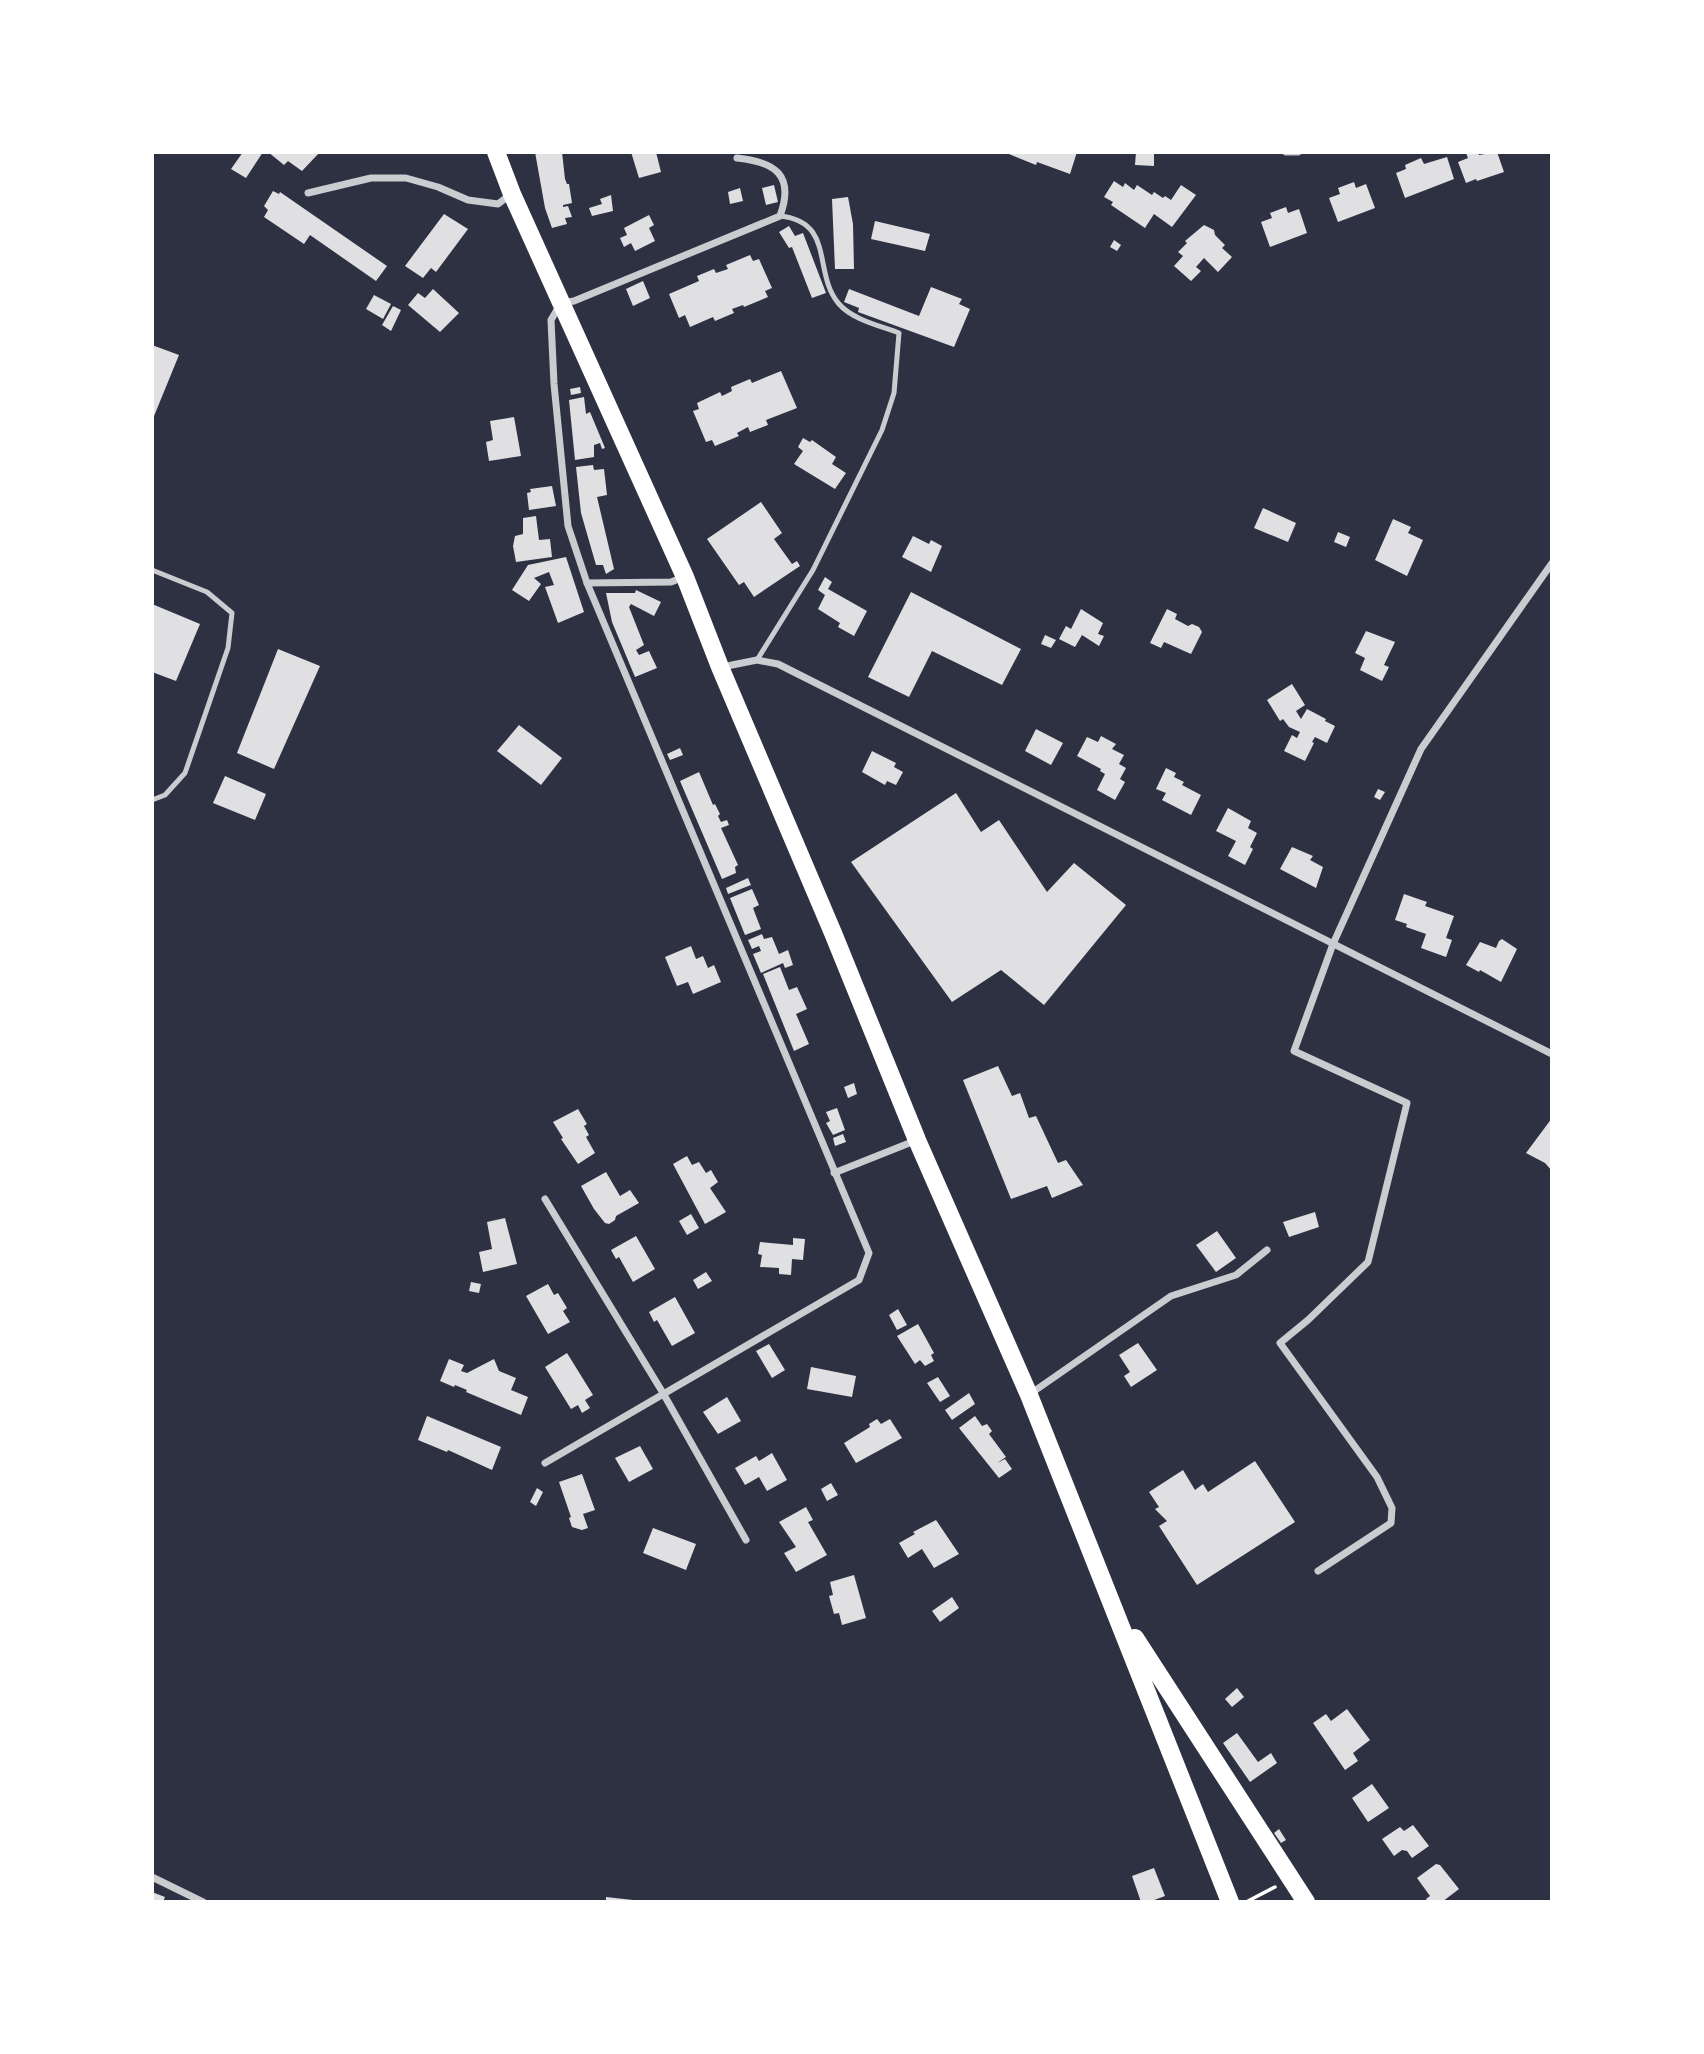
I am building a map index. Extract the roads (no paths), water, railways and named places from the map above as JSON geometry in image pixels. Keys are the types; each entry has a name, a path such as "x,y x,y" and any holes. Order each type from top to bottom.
{"main road":[{"path":"498,152 512,194 685,577 917,1140 1029,1395 1230,1902"},
{"path":"1114,1606 1306,1902"}],"street":[{"path":"1286,152 1298,152"},
{"path":"545,1463 859,1280 869,1253 587,583 568,526 554,384 551,320 561,303 574,301 780,216 786,198 783,182 775,170 762,161 737,158"},
{"path":"308,193 371,177 407,178 468,200 498,204 512,194"},
{"path":"1318,1571 1391,1523 1392,1508 1377,1477 1280,1343 1368,1262 1407,1103 1294,1051 1333,944 1421,749 1552,564"},
{"path":"587,583 671,582 685,577"},
{"path":"720,667 757,660 778,664 1552,1054"},
{"path":"834,1173 917,1140"},
{"path":"545,1199 663,1393 746,1540"},
{"path":"1029,1395 1171,1296 1236,1275 1267,1250"},
{"path":"152,1877 203,1902"}],"lane":[{"path":"757,660 813,570 883,430 894,393 899,333 853,314 839,304 813,232 805,222 780,216"},
{"path":"152,570 207,592 232,613 228,648 185,773 165,795 152,800"}]}
